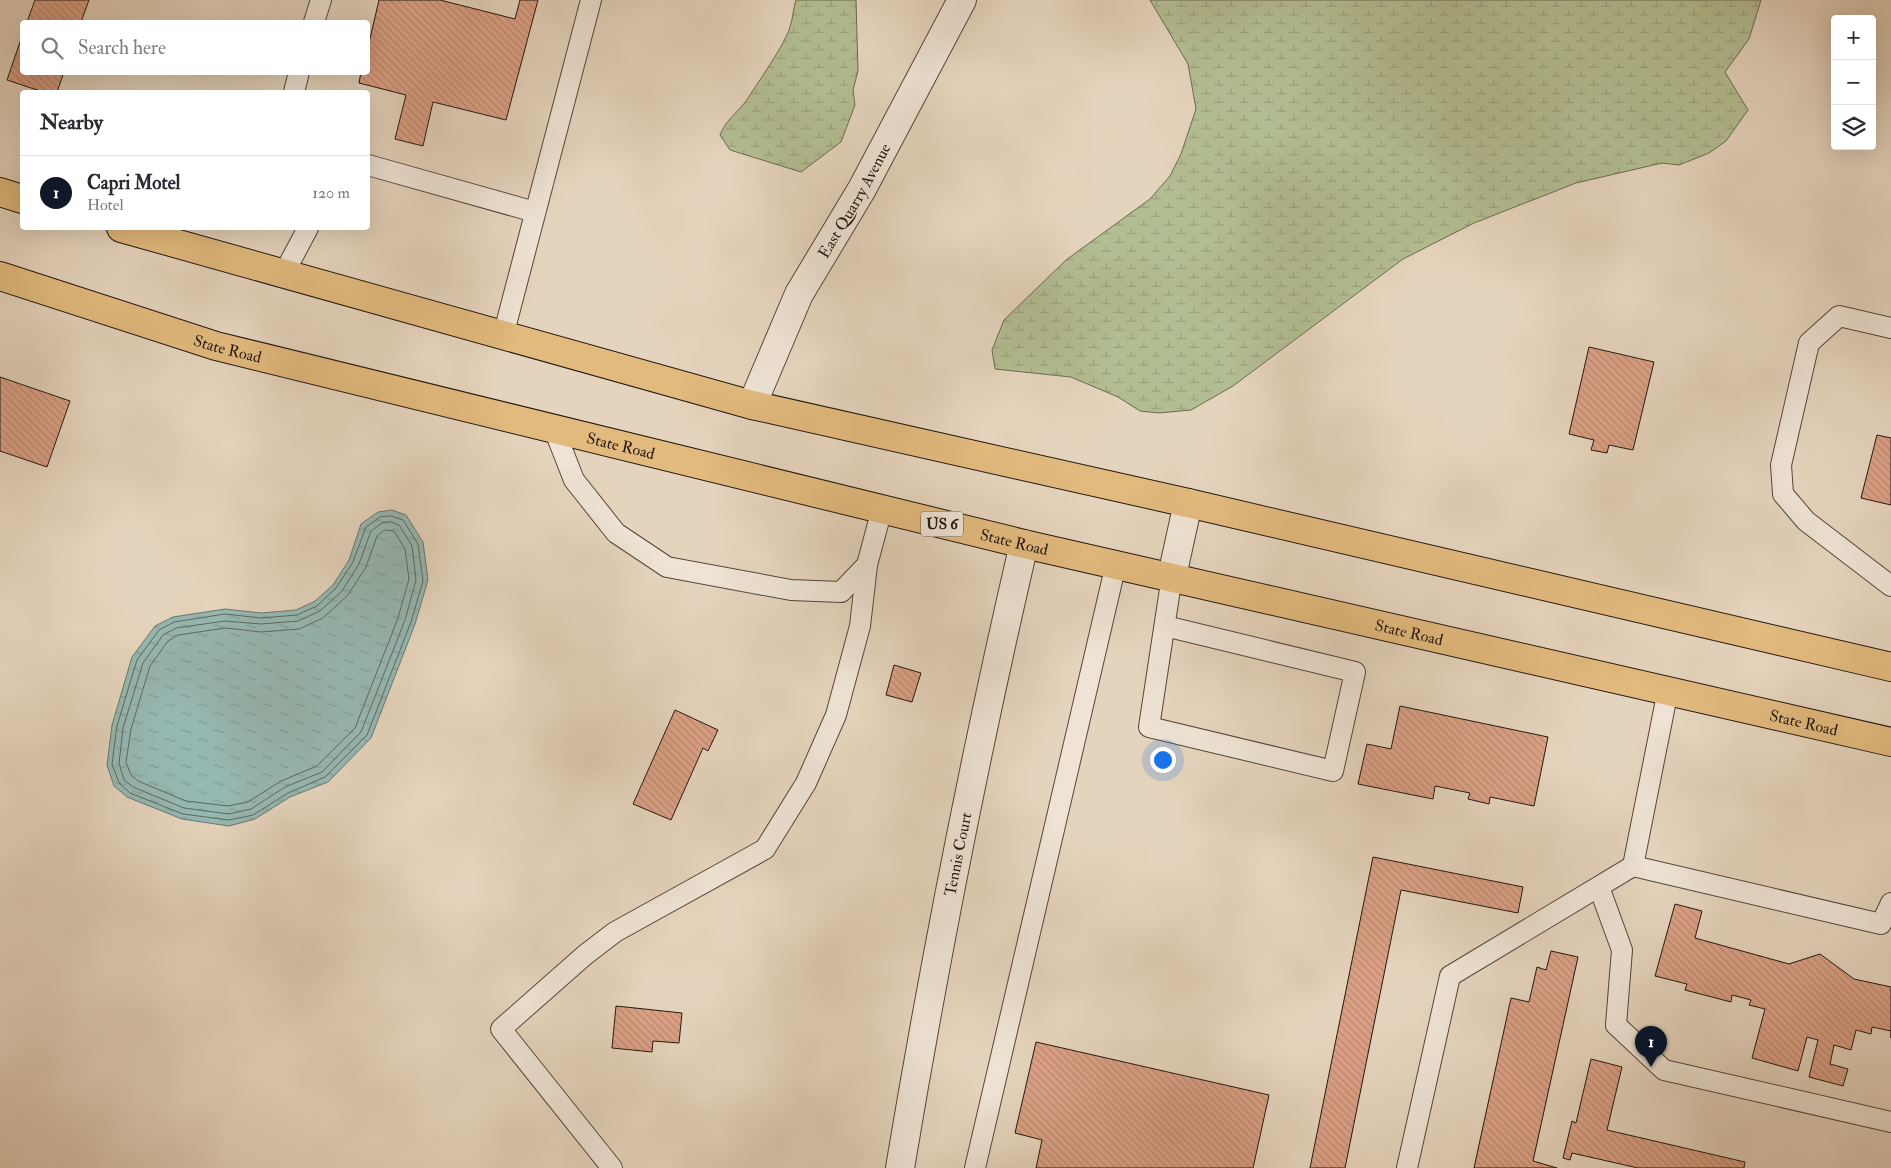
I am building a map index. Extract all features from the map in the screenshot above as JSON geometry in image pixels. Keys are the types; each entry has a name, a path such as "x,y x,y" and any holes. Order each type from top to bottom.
{"main road":[{"path":"0,192 20,197"},
{"path":"129,230 283,275 752,405 1188,503 1891,668"},
{"name":"State Road","path":"0,276 216,346 1024,544 1172,576 1891,742"}],"street":[{"name":"East Quarry Avenue","path":"752,405 799,294 862,189 962,0"},
{"path":"1172,576 1188,503"},
{"name":"Tennis Court","path":"900,1168 919,1054 993,677 1024,544"}],"lane":[{"path":"315,20 321,0"},
{"path":"503,336 591,0"},
{"path":"295,90 299,75"},
{"path":"370,166 535,212"},
{"path":"283,275 307,230"},
{"path":"1891,328 1839,316 1809,343 1781,465 1783,494 1806,521 1891,586"},
{"path":"554,429 574,480 616,534 667,567 791,590 841,592 867,565"},
{"path":"612,1168 501,1030 585,954 615,932 765,849 806,783 836,715 860,626 867,565 882,509"},
{"path":"975,1168 1116,564"},
{"path":"1164,626 1355,672 1334,771 1149,727 1164,626 1172,576"},
{"path":"1633,866 1668,690"},
{"path":"1407,1168 1450,976 1633,866 1881,924 1891,903"},
{"path":"1599,887 1622,950 1616,1025 1664,1070 1891,1122"}],"green space":[{"path":"796,0 856,0 858,71 853,90 855,105 841,142 801,172 730,150 720,135 726,124 748,98 783,43 790,27"},
{"path":"1150,0 1761,0 1749,39 1725,72 1748,110 1726,141 1709,153 1679,165 1662,163 1576,183 1474,223 1403,259 1233,386 1191,410 1159,413 1140,411 1118,397 1071,377 995,369 992,350 1004,320 1066,260 1150,199 1170,176 1181,154 1196,109 1188,64"}],"water":[{"path":"392,510 406,515 423,542 428,580 415,624 371,738 328,782 290,797 255,819 229,826 182,819 127,797 114,786 107,765 112,725 132,657 155,626 173,617 225,609 261,613 296,610 315,601 333,585 349,560 361,524 378,512"}],"building":[{"path":"35,0 89,0 82,20 28,20"},
{"path":"379,0 440,0 515,19 520,0 538,0 506,120 433,102 423,146 395,139 406,95 359,83 360,75 370,75 370,38"},
{"path":"20,42 20,75 63,75 58,90 37,90 7,80"},
{"path":"1589,347 1654,362 1633,450 1609,445 1607,453 1591,450 1594,440 1569,434"},
{"path":"0,377 70,401 47,467 0,451"},
{"path":"1877,435 1891,438 1891,505 1861,498"},
{"path":"894,665 921,673 912,702 886,695"},
{"path":"1400,706 1548,737 1534,806 1490,797 1489,804 1468,799 1470,793 1435,786 1433,799 1358,784 1367,744 1391,749"},
{"path":"675,710 718,730 708,751 703,748 671,820 633,804"},
{"path":"1373,857 1523,887 1518,913 1401,890 1345,1168 1310,1168"},
{"path":"1675,904 1702,911 1695,938 1789,964 1820,954 1854,979 1891,987 1891,1031 1872,1027 1871,1034 1856,1030 1851,1050 1834,1045 1830,1064 1848,1069 1843,1086 1809,1077 1818,1040 1807,1037 1798,1071 1752,1058 1765,1009 1749,1005 1751,1000 1732,995 1731,1002 1685,990 1687,984 1655,976"},
{"path":"1551,951 1578,957 1533,1161 1557,1168 1474,1168 1511,998 1529,1002 1537,967 1546,970"},
{"path":"616,1006 682,1013 679,1043 653,1041 652,1052 612,1048"},
{"path":"1036,1042 1269,1095 1253,1168 1036,1168 1042,1140 1015,1133"},
{"path":"1591,1059 1622,1067 1607,1130 1745,1162 1744,1168 1638,1168 1572,1153 1570,1160 1563,1158 1572,1121 1576,1123"}],"place":[{"name":"Capri Motel","path":"1651,1067"}]}
